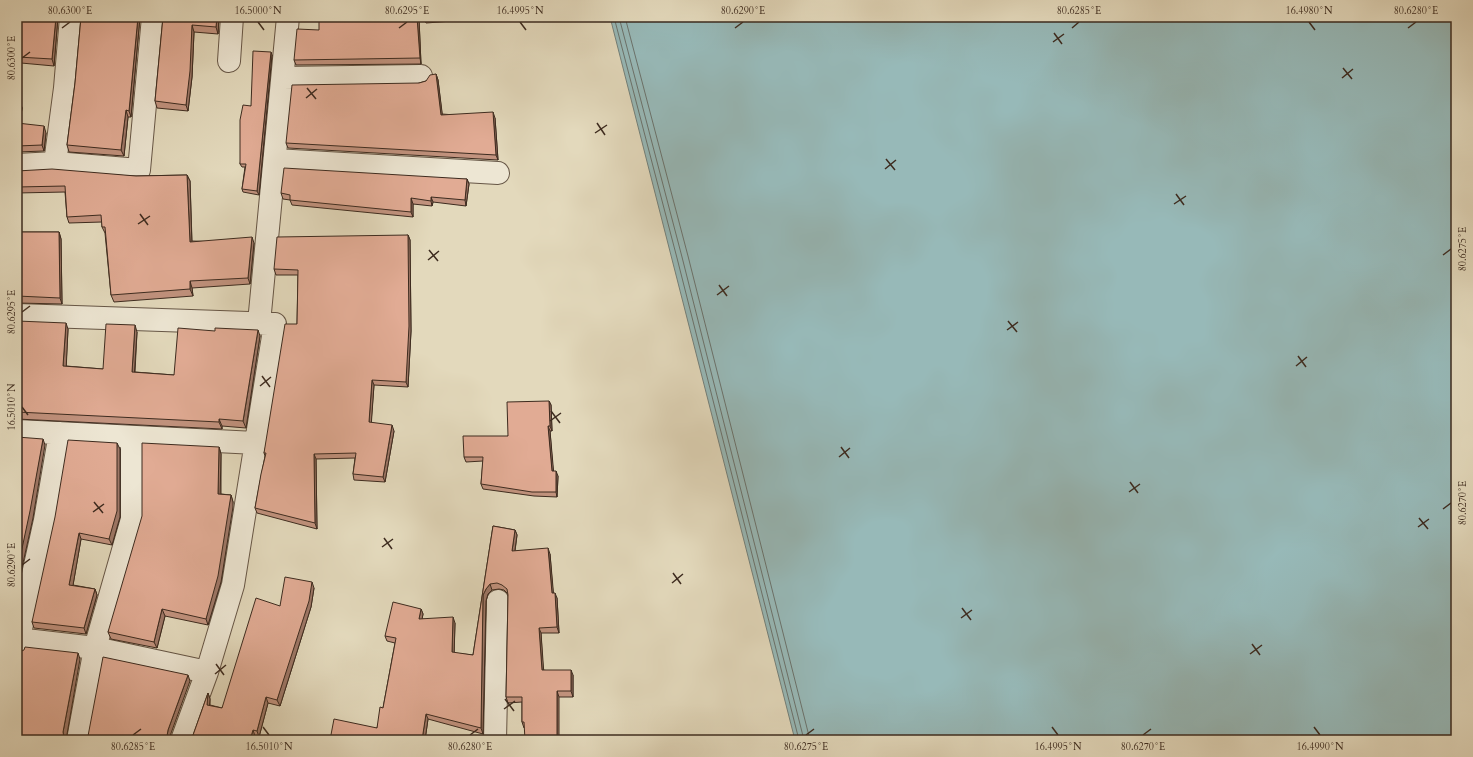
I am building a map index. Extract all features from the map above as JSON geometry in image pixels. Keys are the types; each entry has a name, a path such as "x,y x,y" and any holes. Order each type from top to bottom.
{"street":[{"path":"55,163 65,88 71,17"},
{"path":"17,165 55,163 139,170 153,17"},
{"path":"228,61 232,17"},
{"path":"259,323 288,17"},
{"path":"283,78 421,76"},
{"path":"275,160 498,173"},
{"path":"17,315 275,324 233,585 207,672 182,740"},
{"path":"17,431 256,443"},
{"path":"60,433 45,520 17,642 95,648 207,672"},
{"path":"78,740 95,648 132,519 132,437"},
{"path":"495,740 498,601"}],"water":[{"path":"610,17 1456,17 1456,740 795,740"}],"building":[{"path":"17,17 56,17 52,59 18,57 17,66"},
{"path":"81,17 138,17 129,111 126,110 121,150 67,145 75,83"},
{"path":"163,17 217,17 216,27 192,25 190,71 186,105 155,101"},
{"path":"319,17 417,17 420,58 294,60 297,29 319,30"},
{"path":"253,51 271,52 257,191 242,189 246,164 240,164 240,120 243,105 251,106"},
{"path":"436,74 441,115 493,112 496,155 286,143 292,85 419,83 426,81 430,75"},
{"path":"17,101 20,101 17,122"},
{"path":"17,123 44,126 42,145 17,146"},
{"path":"284,168 467,179 465,200 431,197 431,201 411,198 411,212 290,200 290,195 281,193"},
{"path":"52,169 136,176 187,175 190,242 252,237 248,278 190,281 190,289 111,295 105,227 102,227 101,215 67,217 65,186 17,187 17,171"},
{"path":"17,232 59,232 60,298 17,296"},
{"path":"408,235 409,326 406,382 372,380 369,422 392,425 383,477 353,474 356,453 314,454 315,523 255,508 266,453 264,453 285,324 297,324 298,270 274,269 277,237"},
{"path":"17,321 66,323 63,366 103,369 106,324 135,325 132,372 174,375 178,328 215,331 215,328 258,330 243,421 219,419 219,422 17,412"},
{"path":"549,401 550,426 548,426 552,471 556,471 556,492 532,492 481,484 483,457 464,457 463,436 508,436 507,402"},
{"path":"17,437 43,439 17,572"},
{"path":"68,440 117,443 117,511 109,539 79,533 69,585 95,589 84,628 32,622 55,517"},
{"path":"142,443 219,447 218,494 231,495 218,576 206,619 162,609 154,642 108,632 142,516"},
{"path":"493,526 515,530 512,551 548,548 552,593 555,593 557,627 539,628 542,670 571,670 571,691 557,691 557,740 525,740 524,722 522,722 522,697 506,697 508,595 507,589 497,583 490,584 483,595 481,728 426,714 422,740 330,740 334,719 377,728 380,707 383,708 396,638 385,636 393,602 421,609 419,619 453,617 452,652 473,655"},
{"path":"285,577 312,582 309,601 277,700 266,697 257,731 253,730 250,740 190,740 208,693 207,705 222,708 256,598 280,606"},
{"path":"25,647 78,653 63,732 65,740 17,740 17,653 24,650"},
{"path":"103,657 188,675 168,730 167,736 169,740 86,740"}]}
